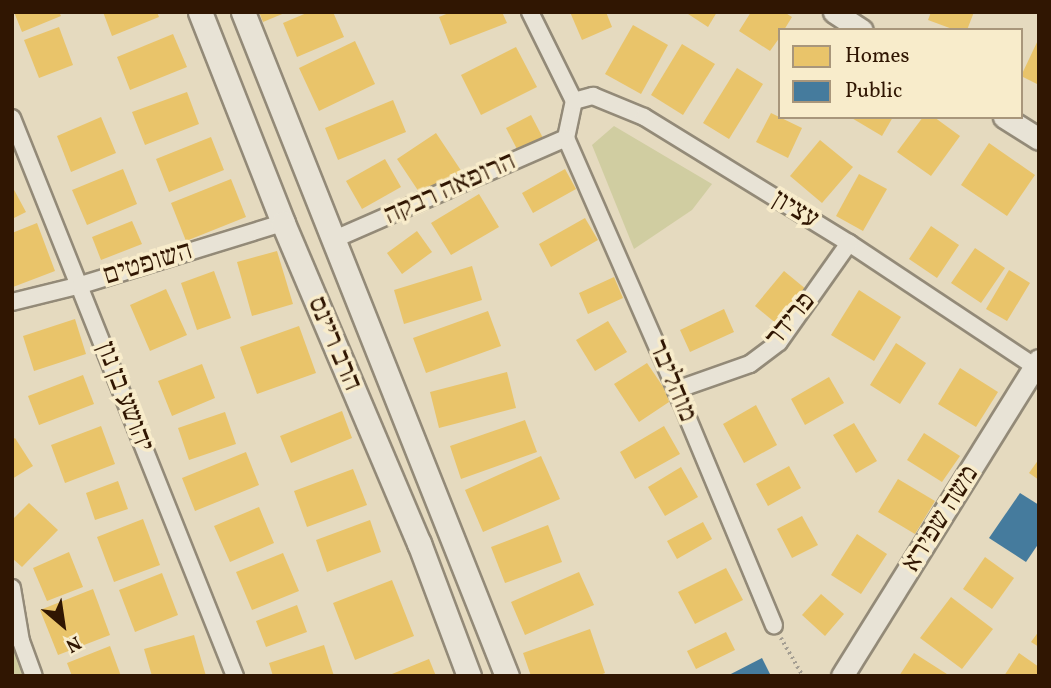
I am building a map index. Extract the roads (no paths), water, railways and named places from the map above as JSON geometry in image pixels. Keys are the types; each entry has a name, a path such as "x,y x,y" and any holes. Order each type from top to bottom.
{"main road":[{"name":"הרב ריינס","path":"200,12 283,223 419,543 469,676"},
{"name":"הרב ריינס","path":"243,12 507,676"}],"street":[{"path":"530,12 574,101 566,138"},
{"path":"834,12 859,28"},
{"name":"עציון","path":"574,101 593,96 644,117 849,243 1038,365"},
{"name":"יהושע בן נון","path":"12,118 235,676"},
{"path":"1007,119 1039,139"},
{"name":"הרופאה רבקה","path":"335,239 566,138"},
{"name":"מוהליבר","path":"566,138 676,390 774,625"},
{"name":"השופטים","path":"12,302 81,285 283,223"},
{"name":"פרידר","path":"676,390 750,364 779,342 849,243"},
{"name":"משה שפירא","path":"842,676 1038,365"},
{"path":"12,588 21,641 34,676"}]}
